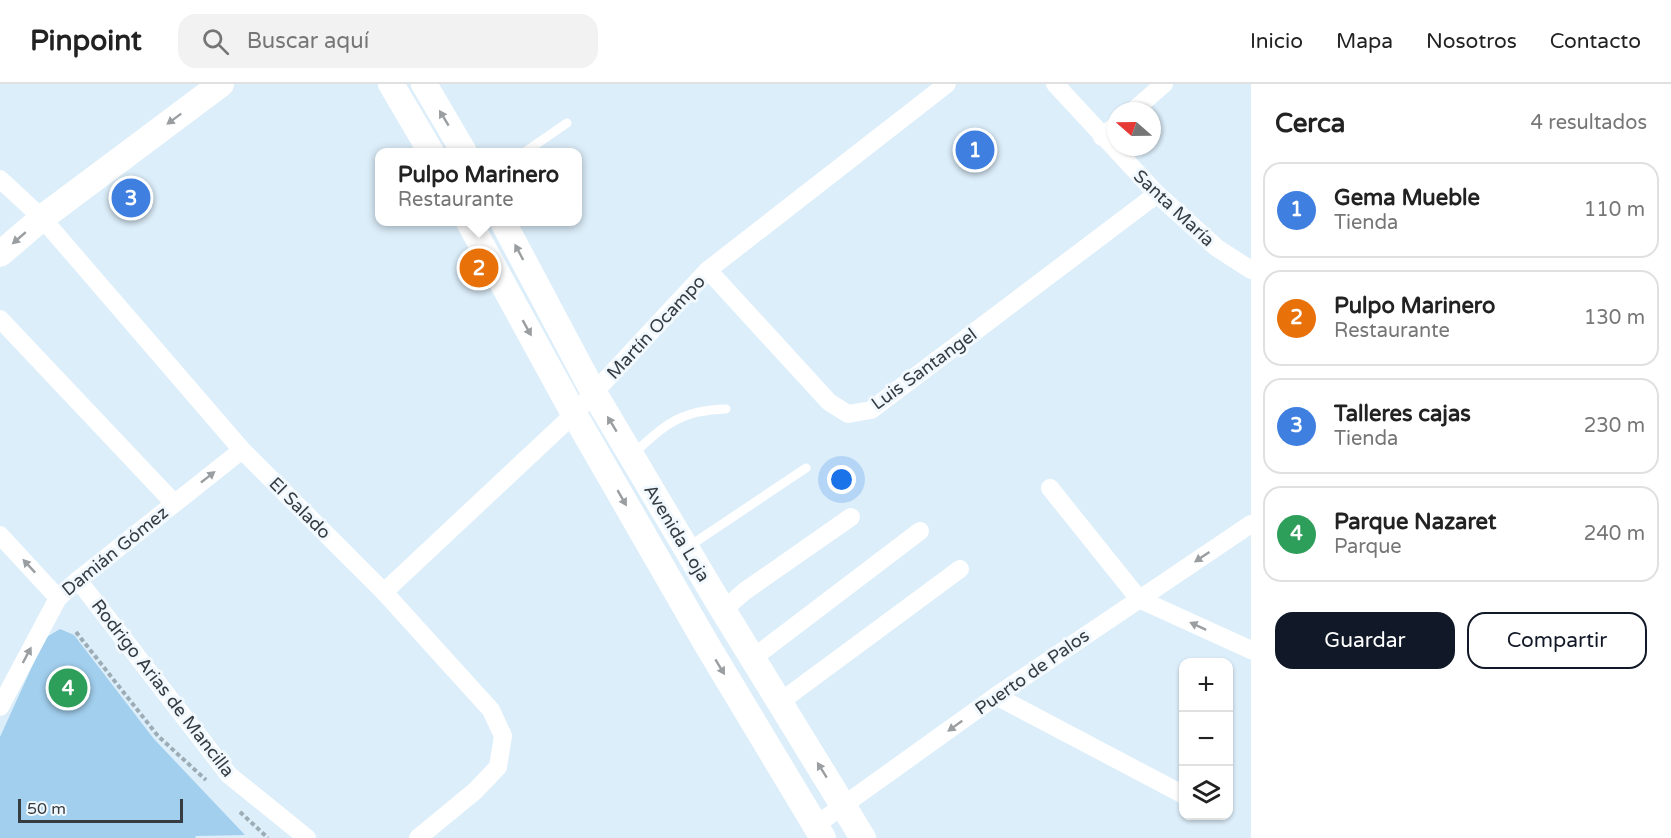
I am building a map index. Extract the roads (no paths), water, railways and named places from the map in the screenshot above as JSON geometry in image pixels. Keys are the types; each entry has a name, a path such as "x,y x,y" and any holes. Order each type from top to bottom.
{"main road":[{"path":"0,254 42,218 220,84"},
{"path":"391,84 428,148"},
{"path":"424,84 461,148"},
{"name":"Avenida Loja","path":"471,226 574,414 707,645 819,832"},
{"name":"Avenida Loja","path":"504,226 594,393 686,549 863,838"}],"street":[{"name":"Martín Ocampo","path":"384,592 574,414 708,270 947,84"},
{"name":"Santa María","path":"1055,84 1107,129"},
{"path":"1143,102 1164,84"},
{"name":"Santa María","path":"1128,156 1157,194 1217,248 1251,270"},
{"name":"El Salado","path":"0,179 42,218 242,450 384,592 490,710 503,736 498,766 475,791 418,838"},
{"name":"Luis Santangel","path":"708,270 830,402 848,414 871,410 1157,194"},
{"path":"0,319 174,503"},
{"name":"Damián Gómez","path":"0,707 58,598 242,450"},
{"path":"1050,488 1139,599 1251,650"},
{"path":"723,610 745,591 851,518"},
{"name":"Puerto de Palos","path":"819,832 844,806 996,696 1251,524"},
{"path":"753,658 920,531"},
{"path":"0,535 58,598"},
{"path":"780,702 960,570"},
{"name":"Rodrigo Arias de Mancilla","path":"78,580 229,775 307,838"},
{"path":"996,696 1179,792"}],"lane":[{"path":"532,148 567,123"},
{"path":"631,456 658,431 680,416 709,410 726,410"},
{"path":"686,549 806,468"}],"place":[{"name":"Gema Mueble","path":"975,150"},
{"name":"Talleres cajas","path":"131,198"},
{"name":"Pulpo Marinero","path":"479,268"},
{"name":"Parque Nazaret","path":"68,688"}]}
